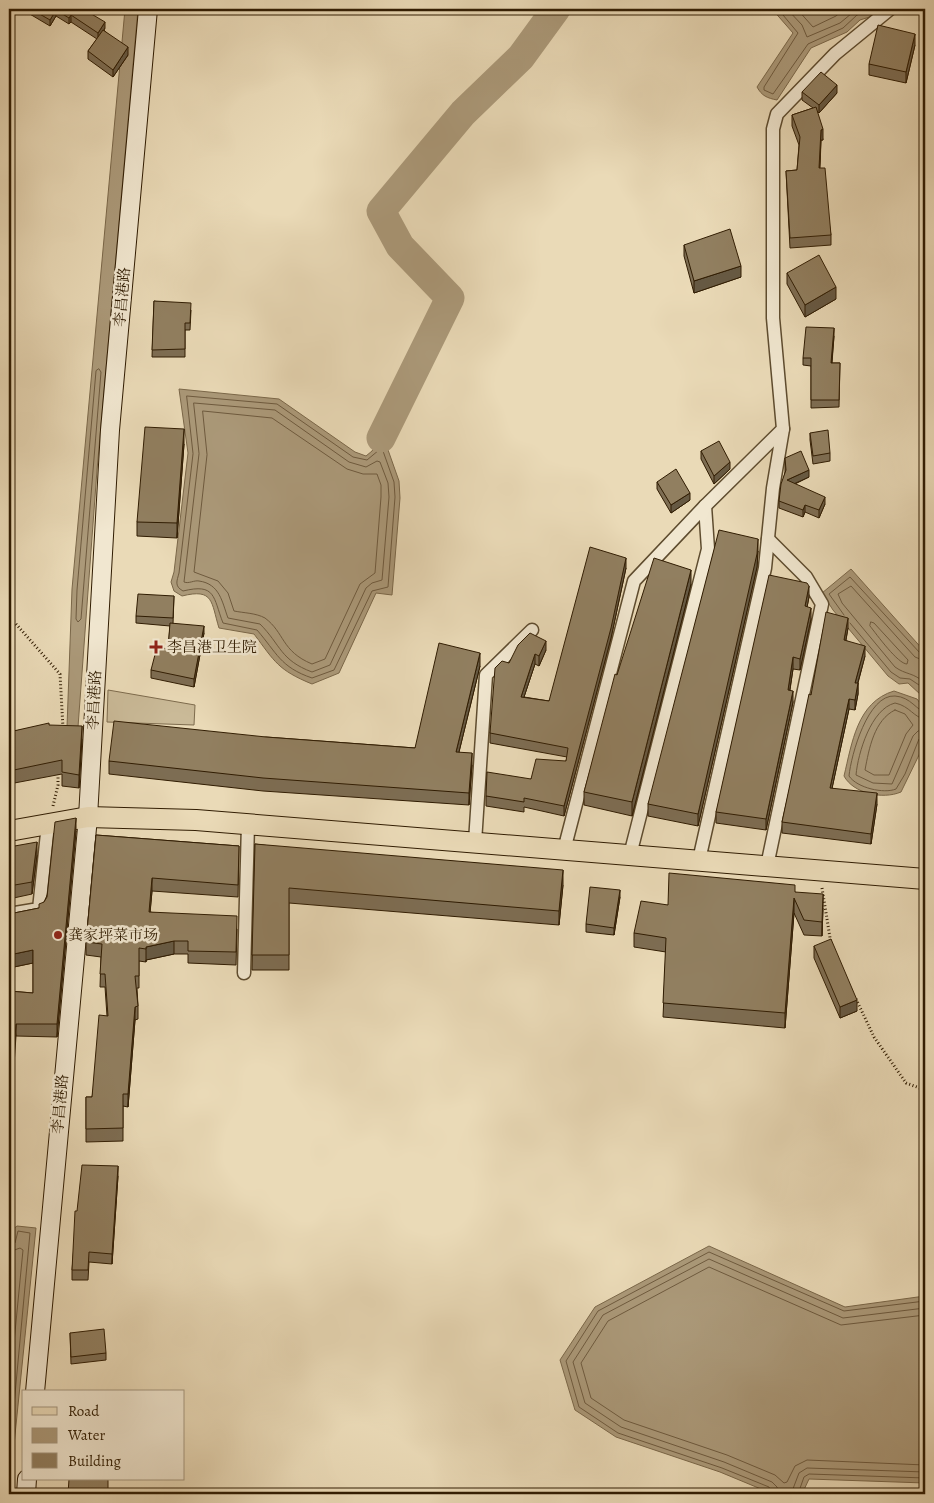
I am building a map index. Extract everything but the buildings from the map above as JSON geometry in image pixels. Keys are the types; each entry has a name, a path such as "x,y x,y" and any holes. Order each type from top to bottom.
{"main road":[{"path":"9,831 88,817 196,820 925,879"}],"street":[{"name":"李昌港路","path":"34,1390 88,817 110,430 148,9"},
{"path":"699,860 765,568 773,488 783,430 773,318 773,129 777,114 835,54 890,9"},
{"path":"564,850 634,581 705,506 783,430"},
{"path":"630,855 708,549 705,506"},
{"path":"767,866 822,604 806,577 768,539"},
{"path":"475,842 486,675 532,630"},
{"path":"9,914 39,909 48,824"},
{"path":"244,973 248,824"},
{"path":"26,1494 27,1480"}],"path":[{"path":"9,616 60,674 62,730 60,736"},
{"path":"48,824 58,785 58,768"},
{"path":"819,870 831,946"},
{"path":"855,996 874,1037 906,1083 925,1090"}],"shaded area":[{"path":"108,690 195,705 194,725 107,722"}],"water":[{"path":"125,9 138,9 97,470 78,727 67,727 72,589"},
{"path":"772,9 882,9 876,15 860,20 847,32 811,48 777,100 765,96 757,87 793,33"},
{"path":"179,389 279,399 355,452 366,456 372,451 384,433 399,481 400,498 392,595 376,593 339,673 312,684 301,679 278,664 254,634 219,628 212,604 206,596 192,594 182,596 174,591 171,582 174,572 188,453"},
{"path":"851,569 925,652 925,694 921,695 908,683 899,684 888,676 833,610 822,593"},
{"path":"894,691 917,699 923,707 925,724 920,753 901,792 877,795 854,787 844,776 858,725 864,714 882,696"},
{"path":"17,1226 36,1228 9,1494 9,1265 12,1230"},
{"path":"709,1246 845,1307 925,1296 925,1483 809,1479 802,1494 773,1494 720,1472 616,1437 575,1410 560,1360 595,1307"}],"waterway":[{"path":"381,438 450,298 400,246 381,211 463,113 521,57 556,9"}],"place":[{"name":"李昌港卫生院","path":"156,647"},
{"name":"龚家坪菜市场","path":"58,935"}]}
